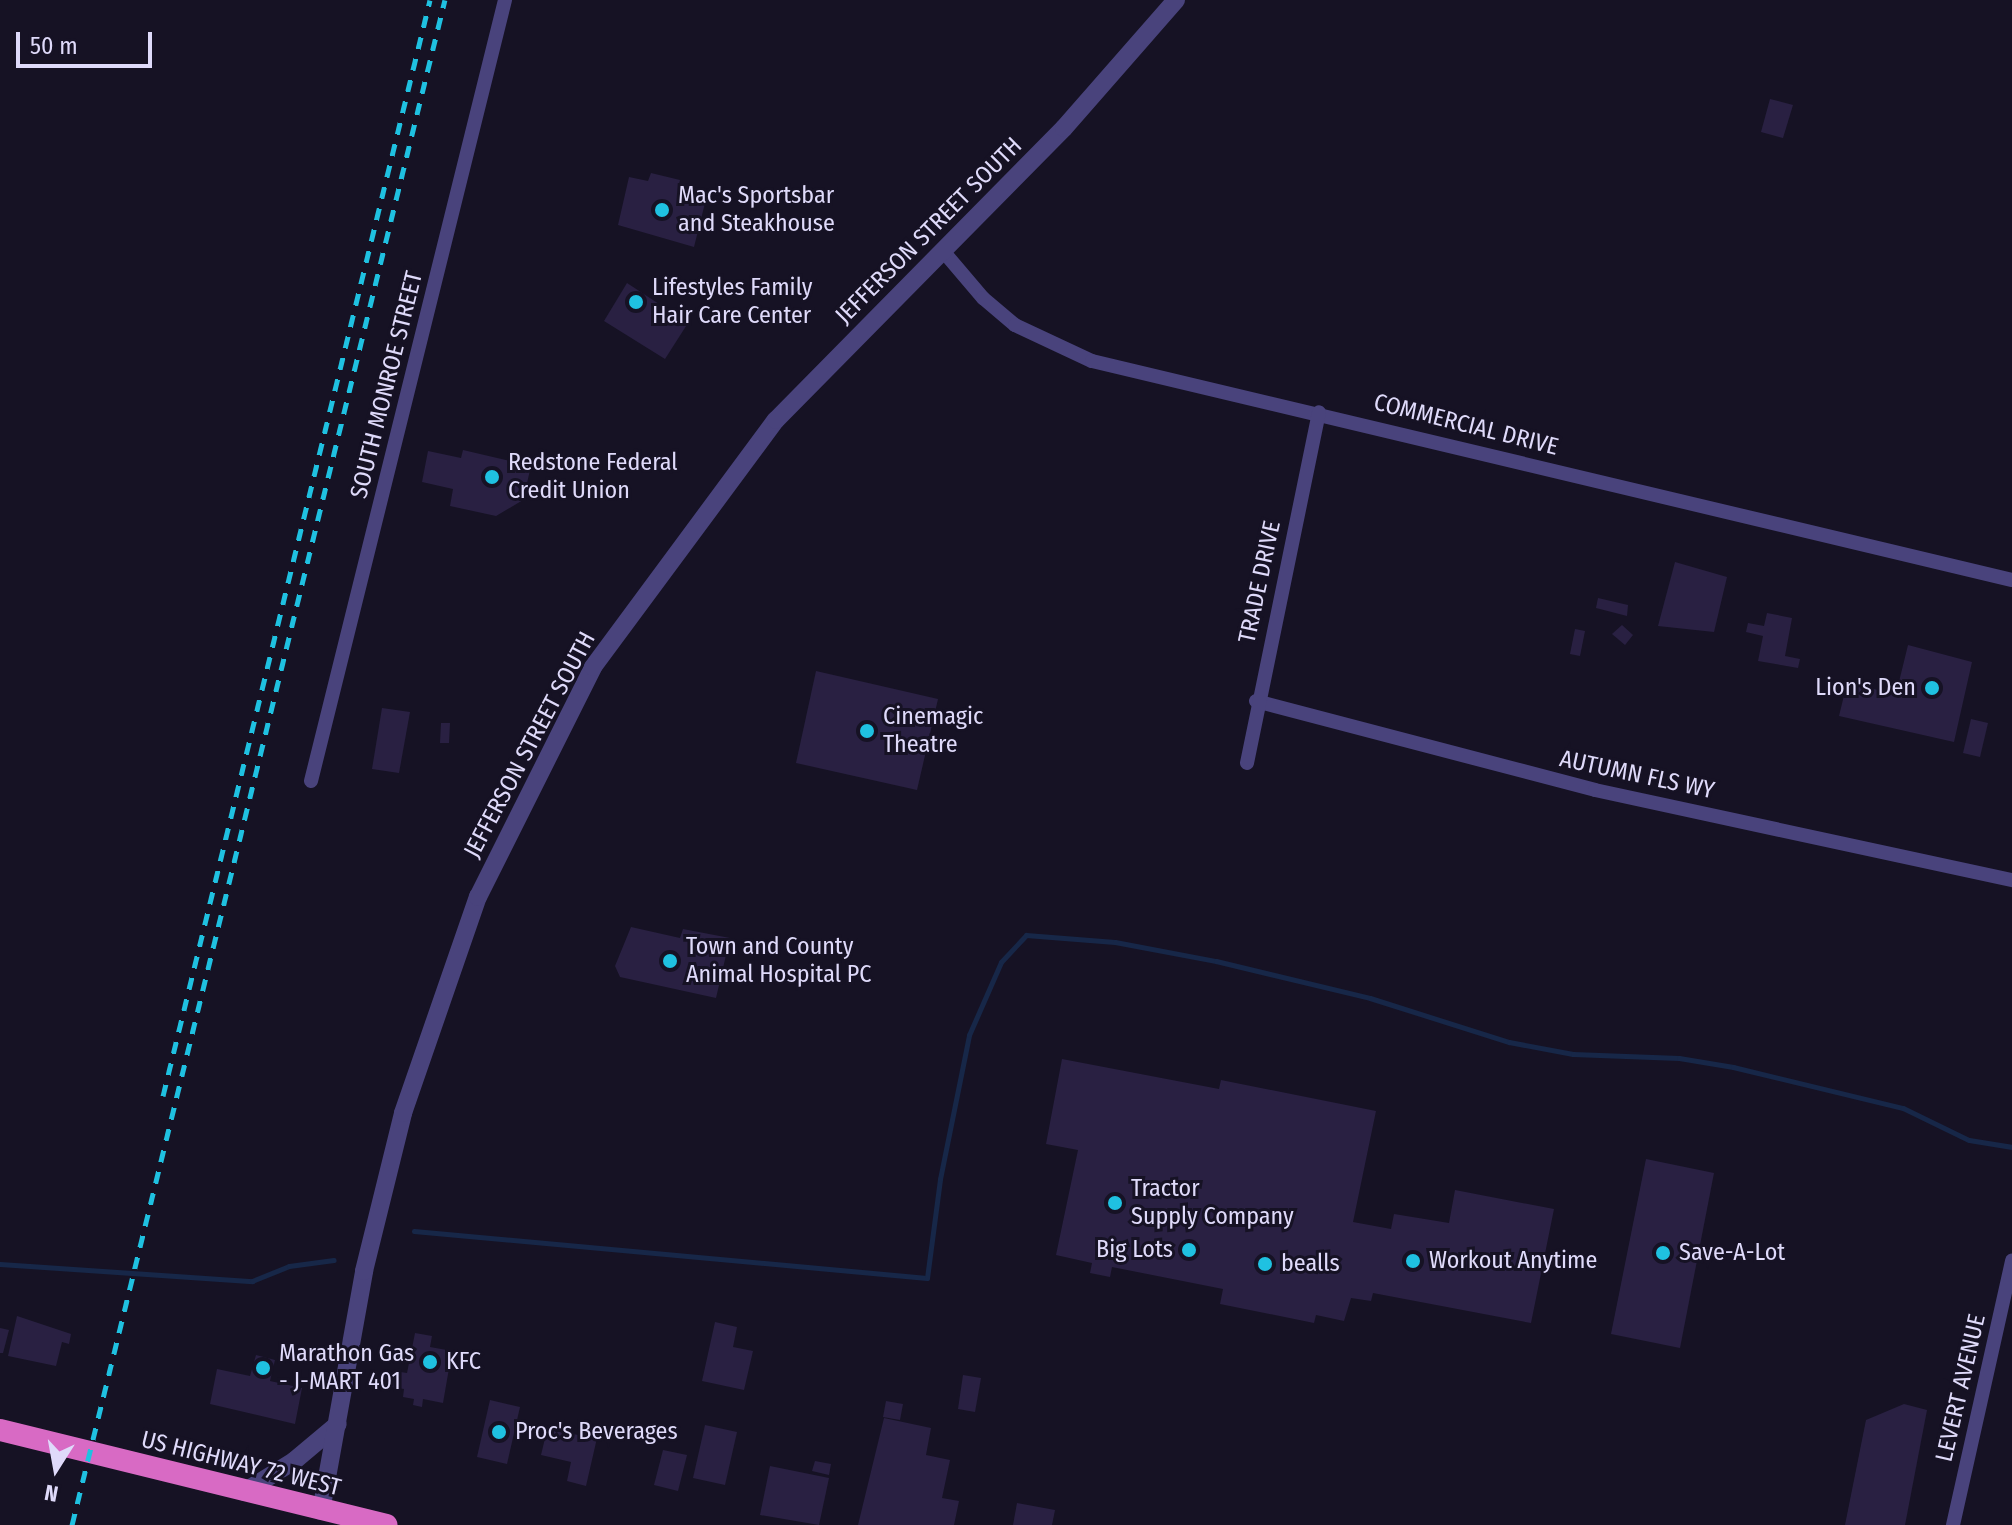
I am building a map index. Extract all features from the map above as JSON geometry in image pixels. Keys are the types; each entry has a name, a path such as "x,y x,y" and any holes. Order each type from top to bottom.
{"highway":[{"name":"US HIGHWAY 72 WEST","path":"0,1430 387,1525"}],"street":[{"name":"SOUTH MONROE STREET","path":"311,781 505,0"},
{"name":"JEFFERSON STREET SOUTH","path":"321,1511 363,1274 403,1113 478,897 593,667 776,420 1064,128 1176,0"},
{"name":"COMMERCIAL DRIVE","path":"943,251 983,298 1052,346 1092,361 1319,412 2012,580"},
{"name":"TRADE DRIVE","path":"1247,763 1256,701 1319,412"},
{"name":"AUTUMN FLS WY","path":"1256,701 1595,790 2012,880"},
{"name":"LEVERT AVENUE","path":"1953,1525 2012,1261"},
{"path":"244,1492 294,1461 338,1424"}],"building":[{"path":"1770,99 1793,105 1783,138 1761,132"},
{"name":"Mac's Sportsbar and Steakhouse","path":"651,173 680,180 678,188 707,195 694,247 618,225 629,177 648,181"},
{"name":"Lifestyles Family Hair Care Center","path":"627,283 688,323 665,359 604,321"},
{"name":"Redstone Federal Credit Union","path":"463,450 531,466 523,500 496,516 450,506 453,489 422,482 428,451 461,458"},
{"path":"1675,562 1727,577 1714,632 1658,626"},
{"path":"1598,598 1628,605 1627,616 1596,608"},
{"path":"1767,613 1792,618 1785,656 1800,659 1798,668 1758,661 1763,636 1746,632 1748,623 1764,626"},
{"path":"1622,625 1633,635 1625,645 1612,634"},
{"path":"1575,629 1585,631 1580,656 1570,654"},
{"name":"Lion's Den","path":"1908,645 1972,662 1954,742 1839,716 1847,683 1896,694"},
{"name":"Cinemagic Theatre","path":"816,671 938,699 917,790 796,763"},
{"path":"382,708 410,712 399,773 372,769"},
{"path":"1971,719 1988,723 1980,757 1963,753"},
{"path":"441,723 450,723 449,743 440,743"},
{"name":"Town and County Animal Hospital PC","path":"631,927 680,938 683,929 730,938 716,998 620,977 615,966"},
{"path":"1062,1059 1219,1089 1221,1080 1376,1111 1353,1222 1391,1229 1394,1214 1449,1223 1455,1190 1554,1209 1531,1323 1373,1293 1371,1301 1351,1298 1344,1321 1316,1315 1314,1323 1220,1304 1223,1289 1112,1267 1110,1277 1090,1273 1092,1263 1056,1255 1078,1150 1046,1144"},
{"name":"Save-A-Lot","path":"1646,1159 1714,1173 1680,1348 1611,1334"},
{"path":"17,1316 71,1334 69,1344 62,1342 56,1366 8,1356"},
{"path":"715,1322 737,1327 733,1347 753,1351 744,1390 702,1381"},
{"path":"0,1328 9,1330 3,1353 0,1353"},
{"name":"KFC","path":"415,1333 432,1336 430,1347 452,1351 443,1403 423,1399 422,1407 413,1405 414,1399 403,1397 404,1389 391,1387 394,1371 407,1373"},
{"path":"256,1355 275,1360 270,1381 302,1388 295,1424 210,1404 217,1369 250,1376"},
{"path":"963,1375 981,1378 975,1412 958,1409"},
{"name":"Proc's Beverages","path":"490,1400 520,1407 507,1464 477,1457"},
{"path":"886,1401 903,1404 900,1420 883,1417"},
{"path":"1904,1404 1927,1410 1905,1525 1845,1525 1866,1420"},
{"path":"884,1418 931,1428 926,1455 950,1460 942,1498 959,1501 954,1525 858,1525"},
{"path":"705,1425 737,1432 725,1485 693,1478"},
{"path":"547,1430 597,1438 586,1486 567,1481 571,1462 541,1455"},
{"path":"663,1450 687,1455 678,1491 654,1485"},
{"path":"815,1461 831,1464 829,1475 812,1471"},
{"path":"770,1466 829,1478 819,1525 760,1515"},
{"path":"1017,1503 1055,1510 1052,1525 1013,1525"}],"waterway":[{"path":"414,1231 927,1278 940,1179 969,1035 1001,962 1026,935 1115,942 1216,961 1370,998 1509,1042 1573,1054 1679,1058 1733,1067 1903,1108 1969,1140 2012,1147"},
{"path":"0,1264 252,1281 289,1266 334,1260"}],"railway":[{"path":"163,1096 430,0"},
{"path":"72,1525 445,0"}],"place":[{"name":"Mac's Sportsbar and Steakhouse","path":"662,210"},
{"name":"Lifestyles Family Hair Care Center","path":"636,302"},
{"name":"Redstone Federal Credit Union","path":"492,477"},
{"name":"Lion's Den","path":"1932,688"},
{"name":"Cinemagic Theatre","path":"867,731"},
{"name":"Town and County Animal Hospital PC","path":"670,961"},
{"name":"Tractor Supply Company","path":"1115,1203"},
{"name":"Big Lots","path":"1189,1250"},
{"name":"Save-A-Lot","path":"1663,1253"},
{"name":"Workout Anytime","path":"1413,1261"},
{"name":"bealls","path":"1265,1264"},
{"name":"KFC","path":"430,1362"},
{"name":"Marathon Gas - J-MART 401","path":"263,1368"},
{"name":"Proc's Beverages","path":"499,1432"}]}
